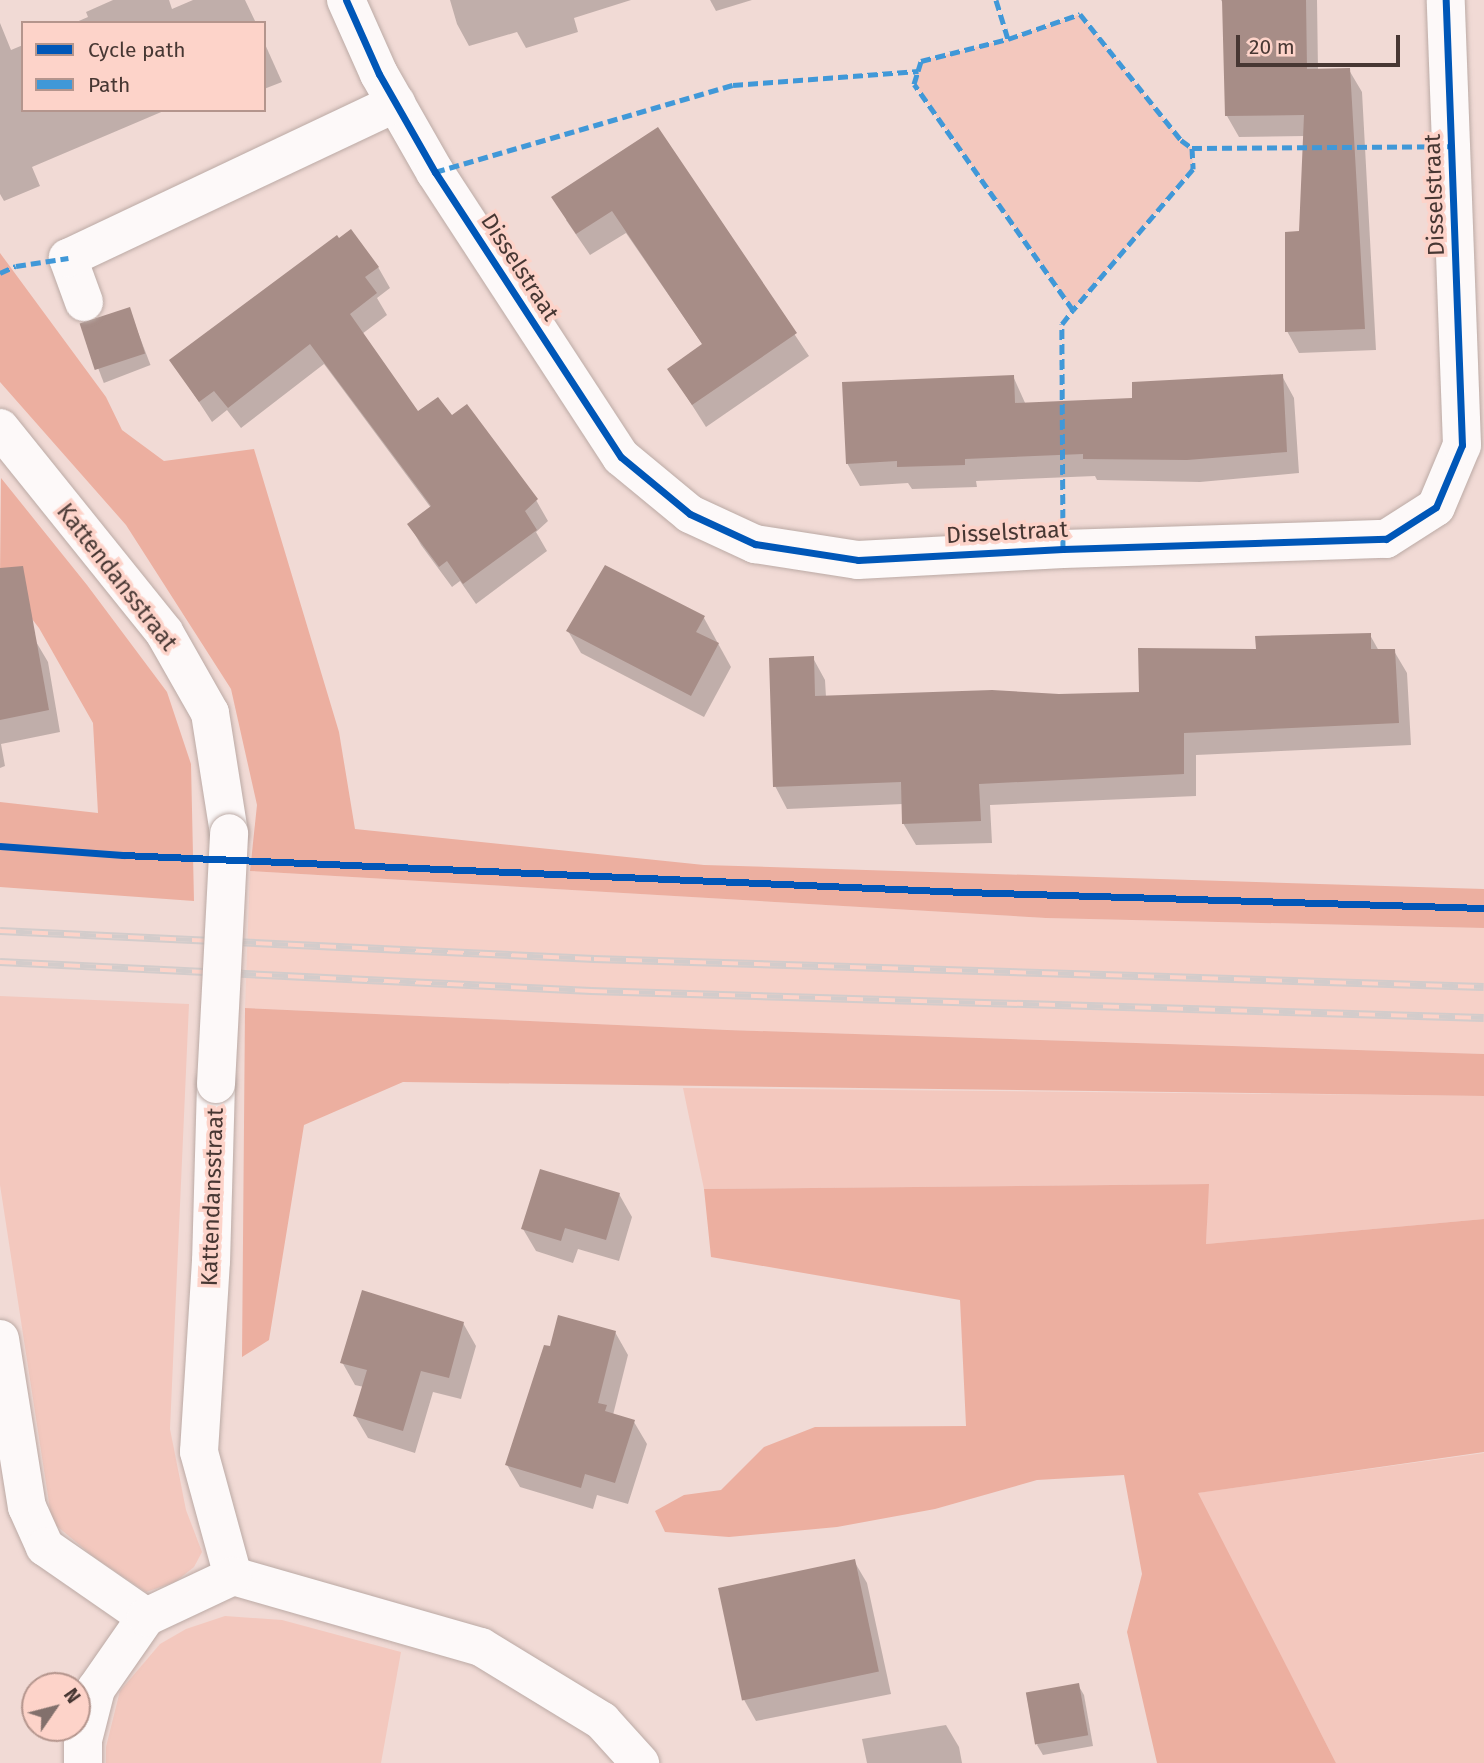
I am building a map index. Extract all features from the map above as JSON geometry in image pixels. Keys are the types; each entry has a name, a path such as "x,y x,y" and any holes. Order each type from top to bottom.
{"street":[{"name":"Disselstraat","path":"346,0 379,74 435,172 621,457 690,514 755,544 858,560 1063,548 1386,539 1436,507 1462,445 1446,0"},
{"path":"84,302 68,258 396,103"},
{"name":"Kattendansstraat","path":"0,428 164,632 211,713 229,833 216,1084 211,1261 199,1452 233,1576"},
{"path":"0,1339 27,1507 45,1547 146,1617"},
{"path":"83,1763 83,1740 96,1689 146,1617 233,1576 481,1647 602,1721 640,1763"}],"shaded area":[{"path":"1080,14 1181,140 1192,148 1193,169 1073,310 914,84 921,61 1008,39"},
{"path":"0,253 106,397 122,430 164,461 254,449 339,732 355,829 704,865 1484,889 1484,928 1046,918 250,871 257,805 231,689 126,525 0,382"},
{"path":"1,478 87,585 167,692 191,764 194,901 0,887 0,802 98,813 93,723 39,628 0,578"},
{"path":"250,871 1046,918 1484,928 1484,1054 727,1030 245,1008"},
{"path":"0,996 189,1004 170,1429 186,1510 202,1552 194,1567 175,1582 146,1592 94,1557 52,1522 0,1185"},
{"path":"245,1008 727,1030 1484,1054 1484,1096 403,1082 304,1125 269,1340 242,1357"},
{"path":"683,1088 1484,1096 1484,1219 1206,1244 1208,1184 704,1189"},
{"path":"1209,1184 1206,1244 1484,1219 1484,1452 1198,1493 1336,1763 1157,1763 1127,1632 1142,1574 1124,1475 1037,1480 935,1509 837,1527 729,1537 665,1532 655,1511 684,1495 721,1490 764,1447 815,1427 966,1426 960,1300 711,1257 704,1189"},
{"path":"1484,1453 1484,1763 1336,1763 1197,1493"},
{"path":"225,1616 282,1620 401,1652 381,1763 106,1763 106,1747 120,1691 160,1644 186,1629"}],"building":[{"path":"1222,0 1306,0 1307,69 1350,68 1365,329 1285,332 1285,232 1299,231 1304,115 1225,116"},
{"path":"658,127 797,333 692,405 667,369 702,344 612,211 576,234 551,197"},
{"path":"351,229 379,267 365,277 377,293 350,314 418,411 438,397 452,415 467,404 538,499 525,511 537,530 463,584 447,561 439,567 407,524 431,506 310,344 228,408 214,391 199,402 169,360 337,235 339,238"},
{"path":"130,307 145,354 95,370 80,323"},
{"path":"1283,374 1287,452 1187,460 1083,459 1083,454 965,459 965,465 897,467 897,461 846,464 842,382 1014,375 1015,403 1132,398 1132,382"},
{"path":"605,565 705,616 696,632 719,643 691,696 566,631"},
{"path":"23,566 49,710 0,720 0,568"},
{"path":"1371,633 1371,649 1395,649 1399,723 1184,733 1184,774 979,784 981,821 902,824 901,782 773,787 769,658 814,656 815,696 992,690 1059,694 1139,692 1138,648 1256,649 1255,636"},
{"path":"540,1169 620,1193 606,1240 565,1228 561,1241 521,1229"},
{"path":"362,1290 464,1322 449,1378 421,1371 403,1431 353,1416 367,1370 340,1363"},
{"path":"558,1315 616,1331 598,1403 607,1405 605,1411 635,1420 615,1483 585,1474 581,1488 505,1465 544,1345 550,1346"},
{"path":"855,1559 879,1671 742,1701 718,1588"},
{"path":"1079,1683 1088,1735 1035,1745 1026,1692"}],"railway":[{"path":"0,931 594,959 1484,987"},
{"path":"0,962 591,991 1484,1018"}],"marked path":[{"path":"996,0 1008,39"},
{"path":"435,172 733,85 918,71 921,61 1008,39 1080,14 1181,140 1192,148 1193,169 1073,310 914,84 918,71"},
{"path":"1192,148 1451,146"},
{"path":"0,273 16,266 68,258"},
{"path":"1063,549 1062,324 1073,310"}],"cycle path":[{"path":"346,0 379,74 435,172 621,457 690,514 755,544 858,560 1063,549 1386,539 1436,507 1462,445 1446,0"},
{"path":"0,846 123,855 965,892 1484,908"}]}
